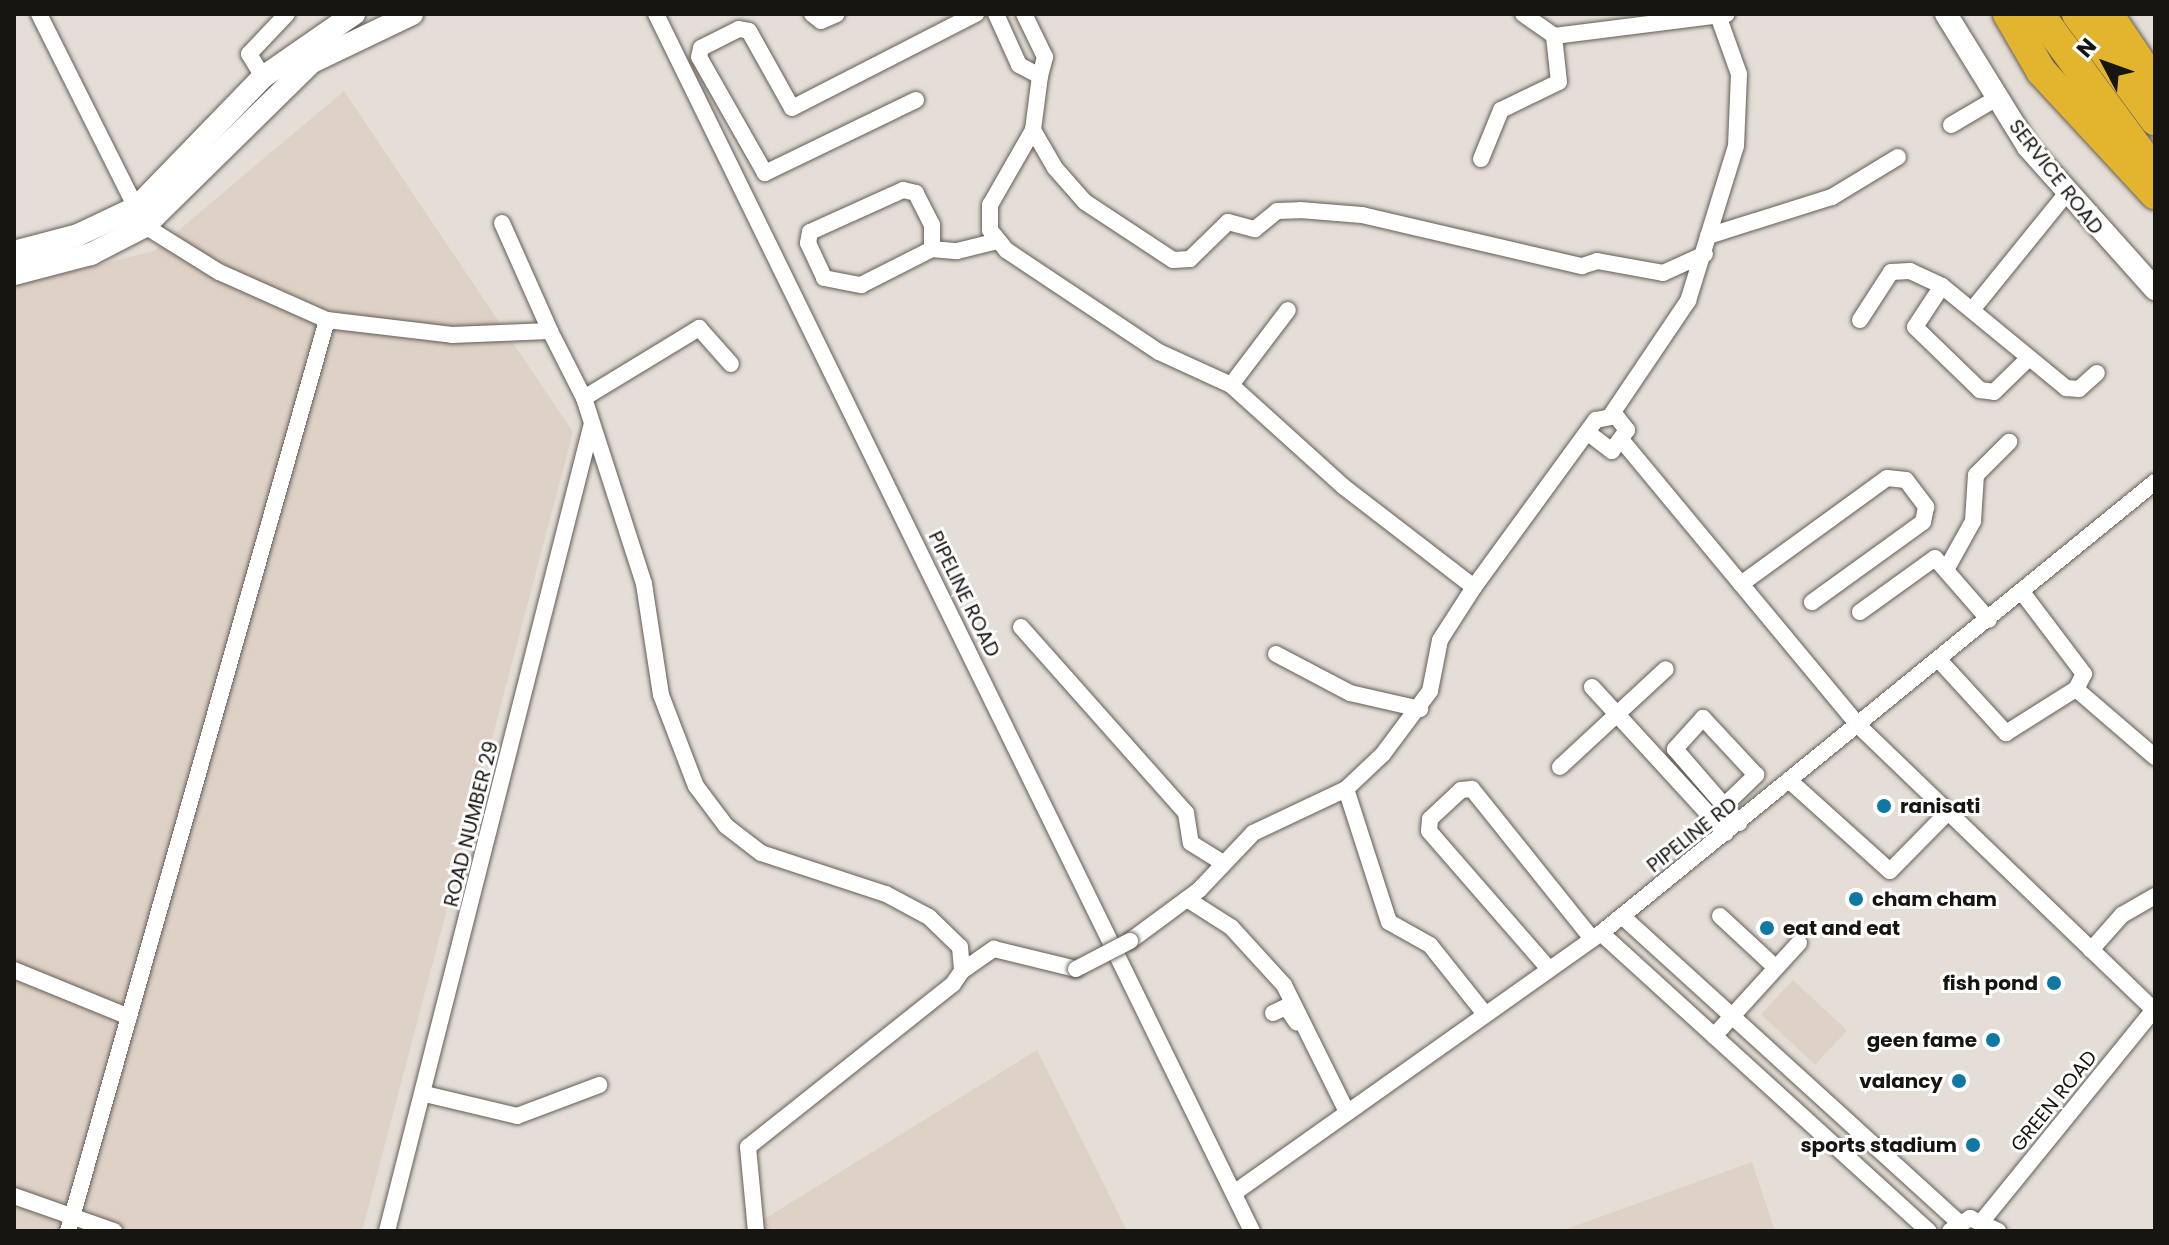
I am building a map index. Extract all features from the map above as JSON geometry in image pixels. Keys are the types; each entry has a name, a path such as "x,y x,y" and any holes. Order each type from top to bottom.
{"highway":[{"path":"2008,14 2041,71 2155,194"},
{"path":"2039,14 2063,56 2155,172"},
{"path":"2092,22 2155,84"},
{"path":"2092,22 2155,120"}],"main road":[{"path":"14,252 141,216 263,77 354,14"},
{"path":"14,274 91,254 141,216 312,62 412,14"},
{"name":"SERVICE ROAD","path":"1946,14 1997,98 2066,194 2155,289"}],"street":[{"path":"39,14 107,163 141,216 219,272 327,320 452,335 550,331"},
{"path":"263,77 249,54 287,14"},
{"name":"PIPELINE ROAD","path":"656,14 1252,1231"},
{"path":"812,14 821,21 837,14"},
{"path":"916,100 765,173 699,57 701,48 739,29 749,31 792,108 976,14"},
{"path":"996,14 1019,65 1040,76"},
{"path":"1024,14 1045,57 1033,130 990,205 990,230 998,241 1159,352 1231,385 1344,487 1474,587"},
{"path":"756,1231 744,1165 748,1147 906,1025 962,971 1002,948 1076,969 1130,941 1187,899 1253,833 1346,789 1420,709 1440,640 1474,587 1592,436 1596,420 1611,415 1688,301 1736,146 1739,74 1723,16 1554,36 1523,14"},
{"path":"1481,159 1501,110 1559,82 1554,36"},
{"path":"1951,125 1997,98"},
{"path":"1033,130 1085,202 1173,260 1190,259 1228,222 1255,229 1277,211 1300,210 1362,215 1582,266 1597,261 1663,273 1705,254"},
{"path":"1708,236 1832,197 1898,157"},
{"path":"932,249 932,225 916,193 903,190 810,232 808,243 834,284 861,285 932,249 998,241"},
{"path":"1972,310 2066,194"},
{"path":"502,223 584,398 644,584 665,709 696,786 726,826 761,853 886,894 929,917 960,947 962,971"},
{"path":"1860,320 1891,272 1910,271 1942,286 2073,392 2097,373"},
{"path":"1942,286 1915,327 1980,390 1994,392 2029,358"},
{"path":"1231,385 1288,310"},
{"path":"70,1226 327,320"},
{"path":"584,398 699,328 731,364"},
{"path":"1611,415 1624,421 1624,443 1860,727 2154,1009"},
{"name":"ROAD NUMBER 29","path":"387,1231 425,1094 591,427"},
{"path":"1592,436 1603,450 1624,443"},
{"path":"1947,568 1973,521 1976,475 2009,442"},
{"path":"1741,584 1887,478 1906,480 1926,507 1923,522 1812,602"},
{"name":"PIPELINE RD","path":"1234,1193 1484,1013 1597,936 1860,727 2155,482"},
{"path":"1860,612 1928,560 1947,568 1989,620"},
{"path":"1940,661 2006,733 2076,689 2084,674 2022,592"},
{"path":"1021,627 1186,813 1191,843 1222,862"},
{"path":"1276,654 1350,693 1420,709"},
{"path":"1560,767 1666,669"},
{"path":"1592,687 1732,828"},
{"path":"2076,689 2155,757"},
{"path":"1724,806 1756,775 1703,718 1675,749 1724,806 1732,828"},
{"path":"1791,782 1890,871 1948,812"},
{"path":"1346,789 1389,922 1430,945 1484,1013"},
{"path":"1549,969 1429,831 1430,819 1461,790 1472,789 1597,936 1714,1036 1929,1231"},
{"path":"2091,950 2122,915 2155,896"},
{"path":"1187,899 1260,955 1308,1029 1347,1112"},
{"path":"1622,916 1955,1227 1983,1220 1998,1231"},
{"path":"1720,916 1776,968"},
{"path":"1714,1036 1799,943"},
{"path":"14,970 129,1017"},
{"path":"1273,1013 1286,1007 1308,1029"},
{"name":"GREEN ROAD","path":"1983,1220 2154,1009"},
{"path":"425,1094 517,1116 599,1085"},
{"path":"14,1196 70,1226 114,1231"}],"shaded area":[{"path":"344,91 573,432 362,1231 14,1231 14,286 154,251"},
{"path":"1793,980 1847,1030 1815,1065 1761,1014"},
{"path":"1037,1050 1127,1231 745,1231"},
{"path":"1752,1162 1775,1231 1561,1231"}],"place":[{"name":"ranisati","path":"1884,806"},
{"name":"cham cham","path":"1856,899"},
{"name":"eat and eat","path":"1767,928"},
{"name":"fish pond","path":"2054,983"},
{"name":"geen fame","path":"1993,1040"},
{"name":"valancy","path":"1959,1081"},
{"name":"sports stadium","path":"1973,1145"}]}
